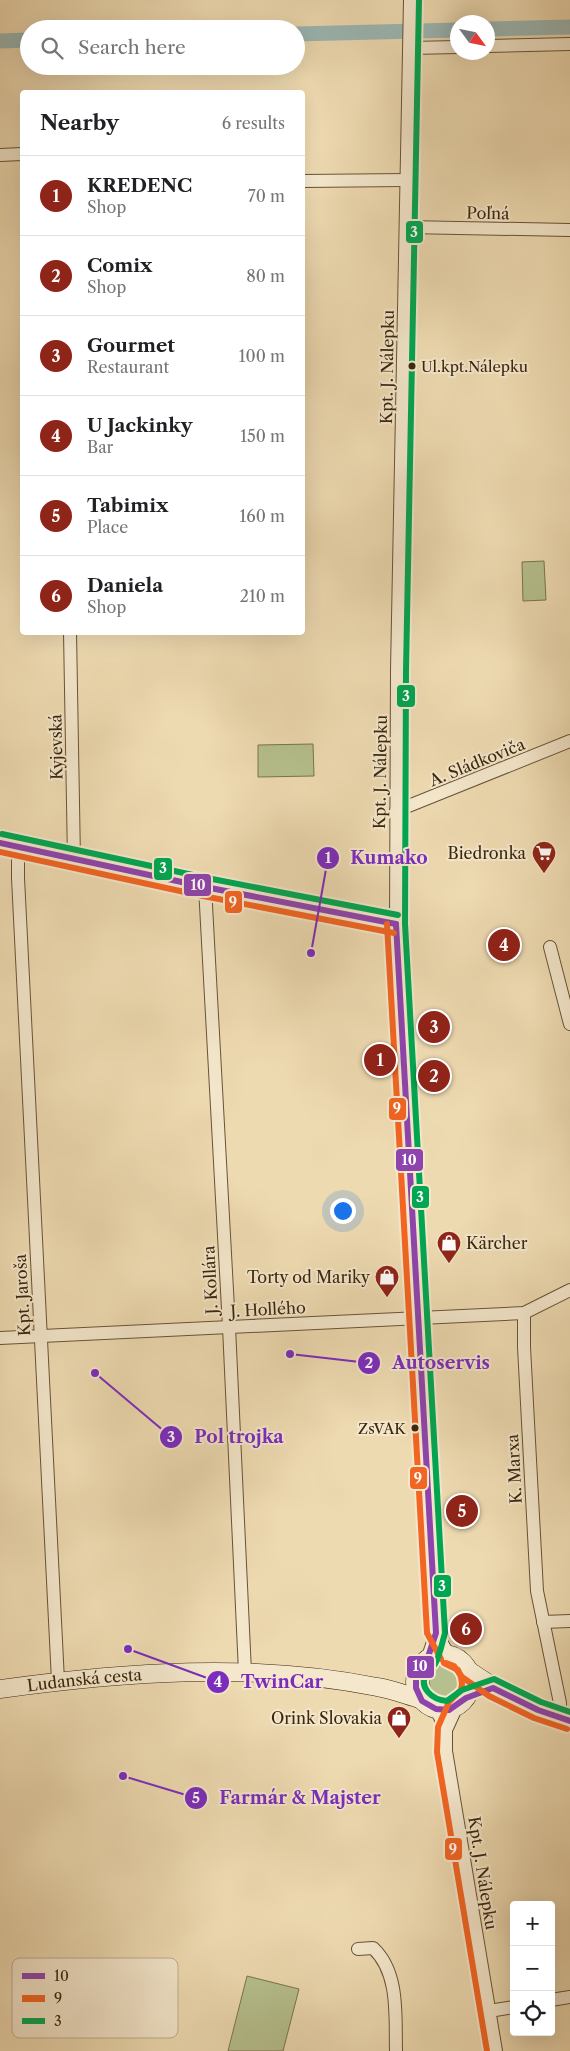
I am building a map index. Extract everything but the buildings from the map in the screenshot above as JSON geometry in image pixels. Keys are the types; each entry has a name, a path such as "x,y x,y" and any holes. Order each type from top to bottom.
{"street":[{"name":"Kpt. J. Nálepku","path":"410,0 397,670 396,924 436,1633 427,1660"},
{"path":"410,44 450,46"},
{"path":"495,46 570,44"},
{"path":"0,155 20,154"},
{"path":"305,181 406,180"},
{"name":"Poľná","path":"406,228 570,230"},
{"name":"Kyjevská","path":"70,635 74,860"},
{"name":"A. Sládkoviča","path":"396,811 570,741"},
{"path":"0,843 205,887 396,924"},
{"name":"Kpt. Jaroša","path":"18,847 58,1682"},
{"name":"J. Kollára","path":"205,887 229,1327 245,1672"},
{"path":"550,948 570,1024"},
{"path":"418,1318 524,1314 570,1290"},
{"name":"K. Marxa","path":"524,1314 524,1364 537,1592 565,1720"},
{"name":"J. Hollého","path":"0,1338 418,1318"},
{"path":"543,1622 570,1620"},
{"name":"Kpt. J. Nálepku","path":"436,1633 449,1655"},
{"path":"493,1688 445,1710 436,1709 420,1699 416,1688 416,1676 420,1667 427,1660 438,1655 449,1655 459,1659 468,1670 493,1688 538,1710 565,1720"},
{"path":"462,1702 471,1684 468,1670"},
{"name":"Ludanská cesta","path":"0,1689 140,1674 245,1672 292,1675 378,1687 420,1699"},
{"name":"Ludanská cesta","path":"378,1687 416,1676"},
{"name":"Kpt. J. Nálepku","path":"446,1730 462,1702"},
{"name":"Kpt. J. Nálepku","path":"436,1709 446,1730 446,1750 496,2051"},
{"path":"358,1949 373,1948 382,1957 394,1989 396,2051"},
{"path":"555,1999 570,1997"},
{"path":"489,2011 510,2007"}],"green space":[{"path":"544,561 546,600 523,601 522,562"},
{"path":"313,744 314,776 258,777 258,745"},
{"path":"445,1665 456,1670 461,1681 456,1692 445,1697 434,1692 429,1681 434,1670"},
{"path":"247,1976 299,1989 283,2051 228,2051"}],"waterway":[{"path":"495,29 570,27"},
{"path":"305,34 450,30"},
{"path":"0,41 20,40"}],"transit line":[{"name":"3","path":"419,0 406,670 405,924 445,1633 440,1653 434,1665 427,1672 424,1683 425,1688 432,1696 447,1701 462,1690 494,1679 541,1702 570,1712"},
{"name":"3","path":"2,834 207,878 398,915"},
{"name":"10","path":"0,843 205,887 396,924"},
{"name":"9","path":"0,852 203,896 394,933"},
{"name":"9","path":"387,924 427,1633 441,1659"},
{"name":"10","path":"396,924 436,1633 427,1660 420,1667 416,1676 416,1688 422,1701 436,1709 449,1710 466,1698 493,1688 538,1710 570,1721"},
{"name":"9","path":"444,1663 458,1670 462,1684 461,1690 449,1702 438,1727 437,1752 487,2051"},
{"name":"9","path":"446,1663 454,1666 462,1677 489,1696 534,1718 567,1729"}],"place":[{"name":"Ul.kpt.Nálepku","path":"412,366"},
{"name":"Biedronka","path":"544,874"},
{"name":"U Jackinky","path":"504,945"},
{"name":"Kumako","path":"311,953"},
{"name":"Gourmet","path":"434,1027"},
{"name":"KREDENC","path":"380,1060"},
{"name":"Comix","path":"434,1076"},
{"name":"Kärcher","path":"449,1264"},
{"name":"Torty od Mariky","path":"387,1298"},
{"name":"Autoservis","path":"290,1354"},
{"name":"Pol trojka","path":"95,1373"},
{"name":"ZsVAK","path":"415,1428"},
{"name":"Tabimix","path":"462,1511"},
{"name":"Daniela","path":"466,1629"},
{"name":"TwinCar","path":"128,1649"},
{"name":"Orink Slovakia","path":"399,1739"},
{"name":"Farmár & Majster","path":"123,1776"}]}
